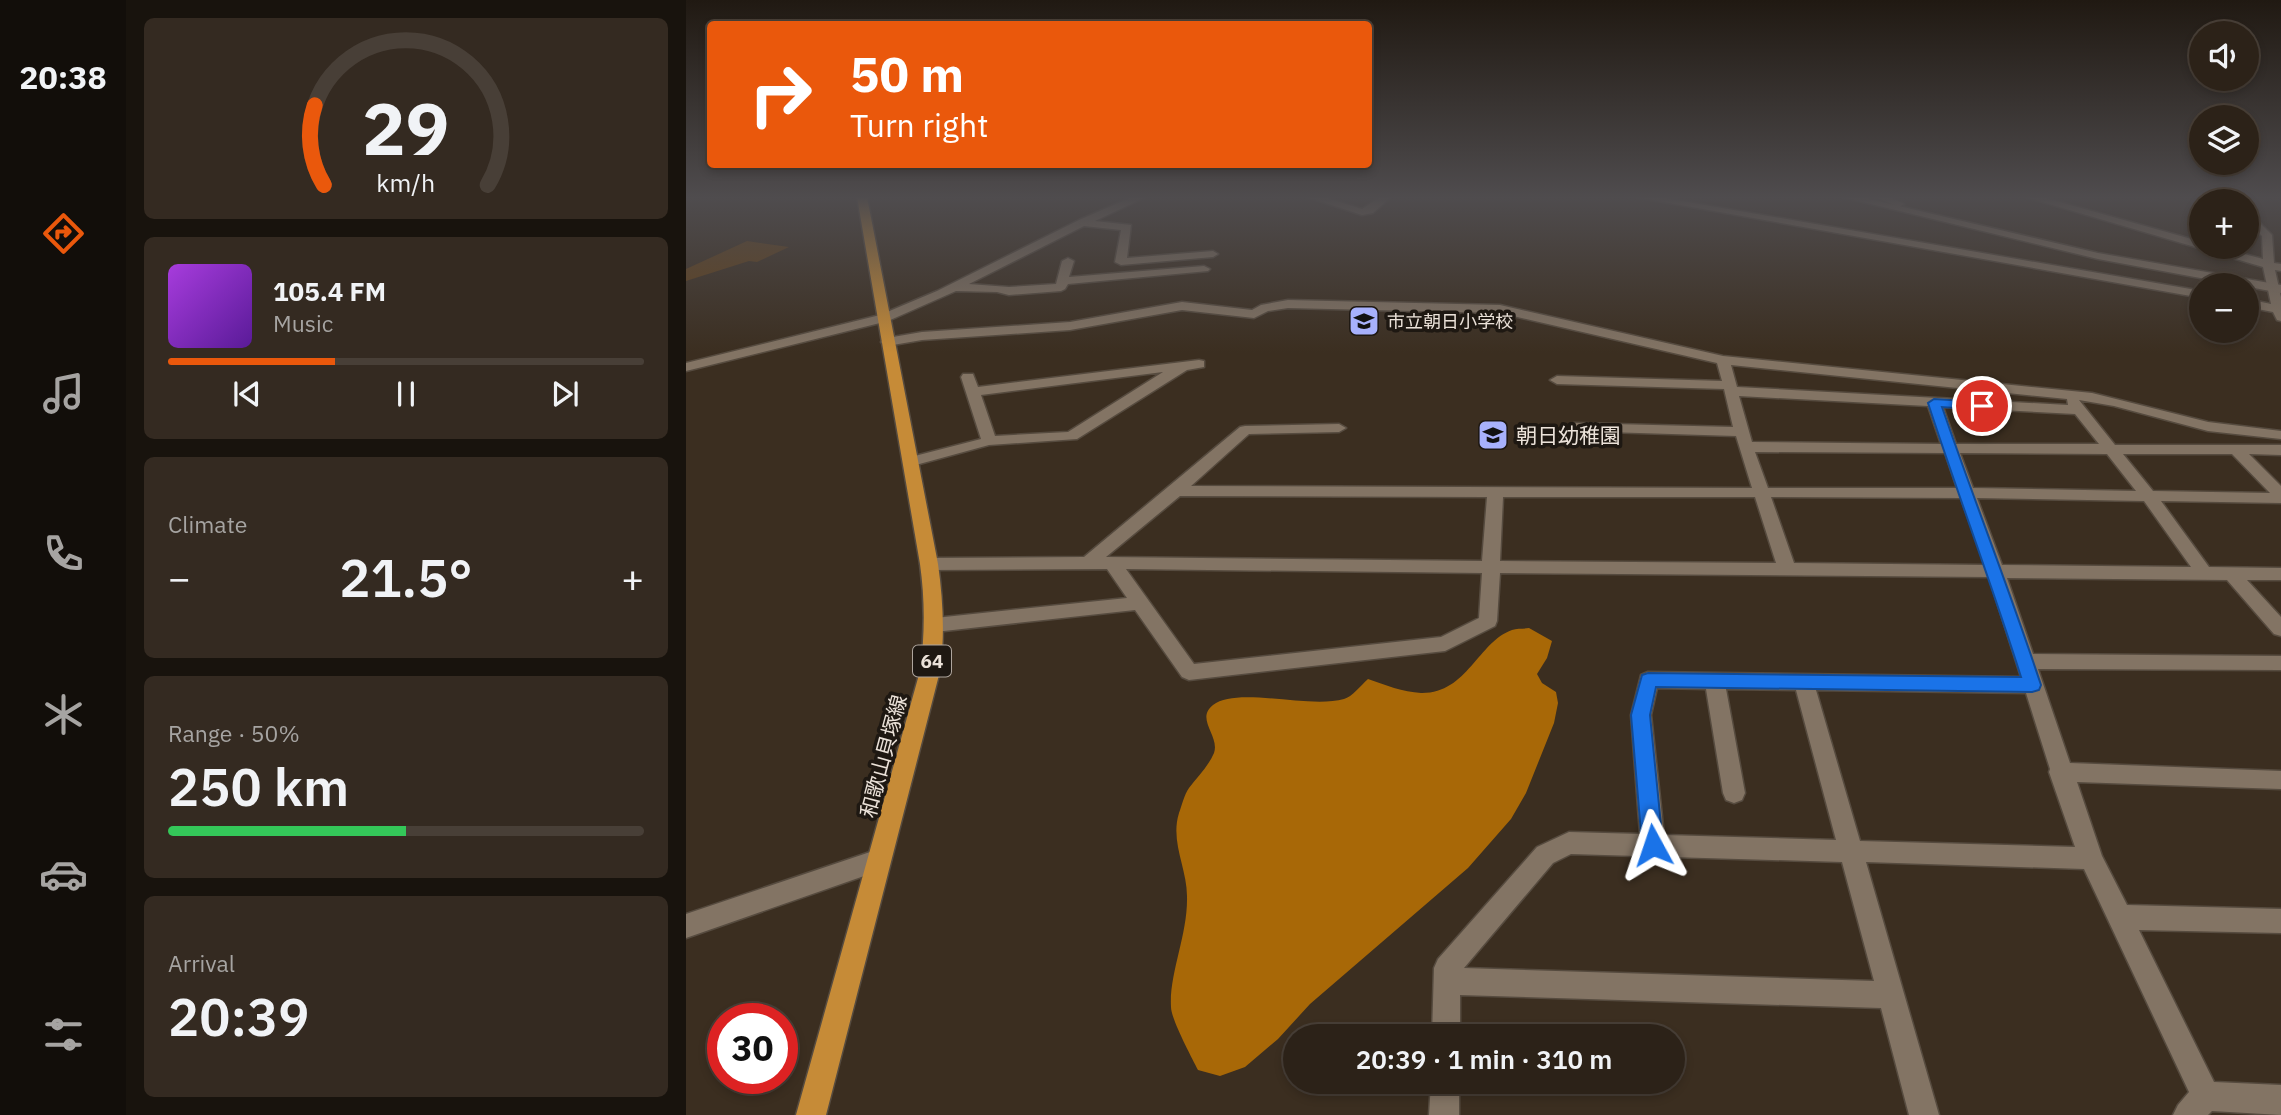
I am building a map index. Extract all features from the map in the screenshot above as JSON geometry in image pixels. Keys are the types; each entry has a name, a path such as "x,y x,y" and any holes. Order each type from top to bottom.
{"main road":[{"name":"和歌山貝塚線","path":"811,1115 930,671 935,625 935,603 912,461 887,342 871,249"}],"street":[{"path":"686,367 884,318 953,288 1030,249"},
{"path":"1123,249 1121,262 1213,254"},
{"path":"1938,249 2189,293"},
{"path":"2070,249 2276,285"},
{"path":"2098,249 2276,285"},
{"path":"2259,306 2280,312 2276,285 2268,265 2267,249"},
{"path":"2248,259 2281,268"},
{"path":"953,288 997,288 1009,291 1061,287 1068,261"},
{"path":"1063,281 1204,269"},
{"path":"887,342 922,336 1070,326 1182,306 1254,314 1265,308 1288,303 1500,309 1723,360 2068,395 2122,403 2219,431 2281,435"},
{"path":"1723,360 1744,440 1787,570"},
{"path":"973,392 1199,364"},
{"path":"912,461 989,440 1072,436 1183,366"},
{"path":"968,377 989,440"},
{"path":"1557,380 2078,410"},
{"path":"2068,395 2109,450 2149,496 2204,573"},
{"path":"1934,403 1996,572 2060,772 2091,858 2120,917 2197,1106 2281,1100"},
{"path":"1574,427 1744,440 1952,449 2281,450"},
{"path":"1088,563 1245,430 1339,428"},
{"path":"2236,450 2281,497"},
{"path":"1176,491 1965,493 2281,497"},
{"path":"1112,563 1189,672 1445,644 1488,621 1495,492"},
{"path":"929,564 1112,563 2281,574"},
{"path":"2231,573 2281,629"},
{"path":"935,625 1140,603"},
{"path":"2024,661 2281,663"},
{"path":"1653,845 1640,715 1648,680 2032,685"},
{"path":"1715,681 1734,793"},
{"path":"1804,682 1924,1115"},
{"path":"2060,772 2281,780"},
{"path":"1446,1024 1447,968 1545,855 1569,843 2091,858"},
{"path":"686,926 878,860"},
{"path":"2120,917 2281,921"},
{"path":"1447,981 1890,995"},
{"path":"1444,1094 1444,1115"}],"shaded area":[{"path":"1529,628 1552,641 1547,658 1537,674 1542,683 1556,692 1558,703 1554,723 1526,793 1511,819 1468,868 1310,1004 1292,1024 1283,1024 1283,1034 1245,1067 1220,1076 1198,1070 1174,1020 1171,994 1187,911 1186,886 1176,834 1177,824 1187,791 1214,753 1214,740 1206,716 1208,710 1224,700 1239,697 1312,701 1344,699 1368,679 1408,691 1437,691 1461,677 1490,645 1514,629"}],"building":[{"path":"729,249 785,249 757,262 749,261 686,281 686,269"}],"place":[{"name":"市立朝日小学校","path":"1364,321"},
{"name":"朝日幼稚園","path":"1493,435"}],"route":[{"path":"1653,845 1640,715 1648,680 2032,685 1996,572 1934,403 1982,406"}]}
